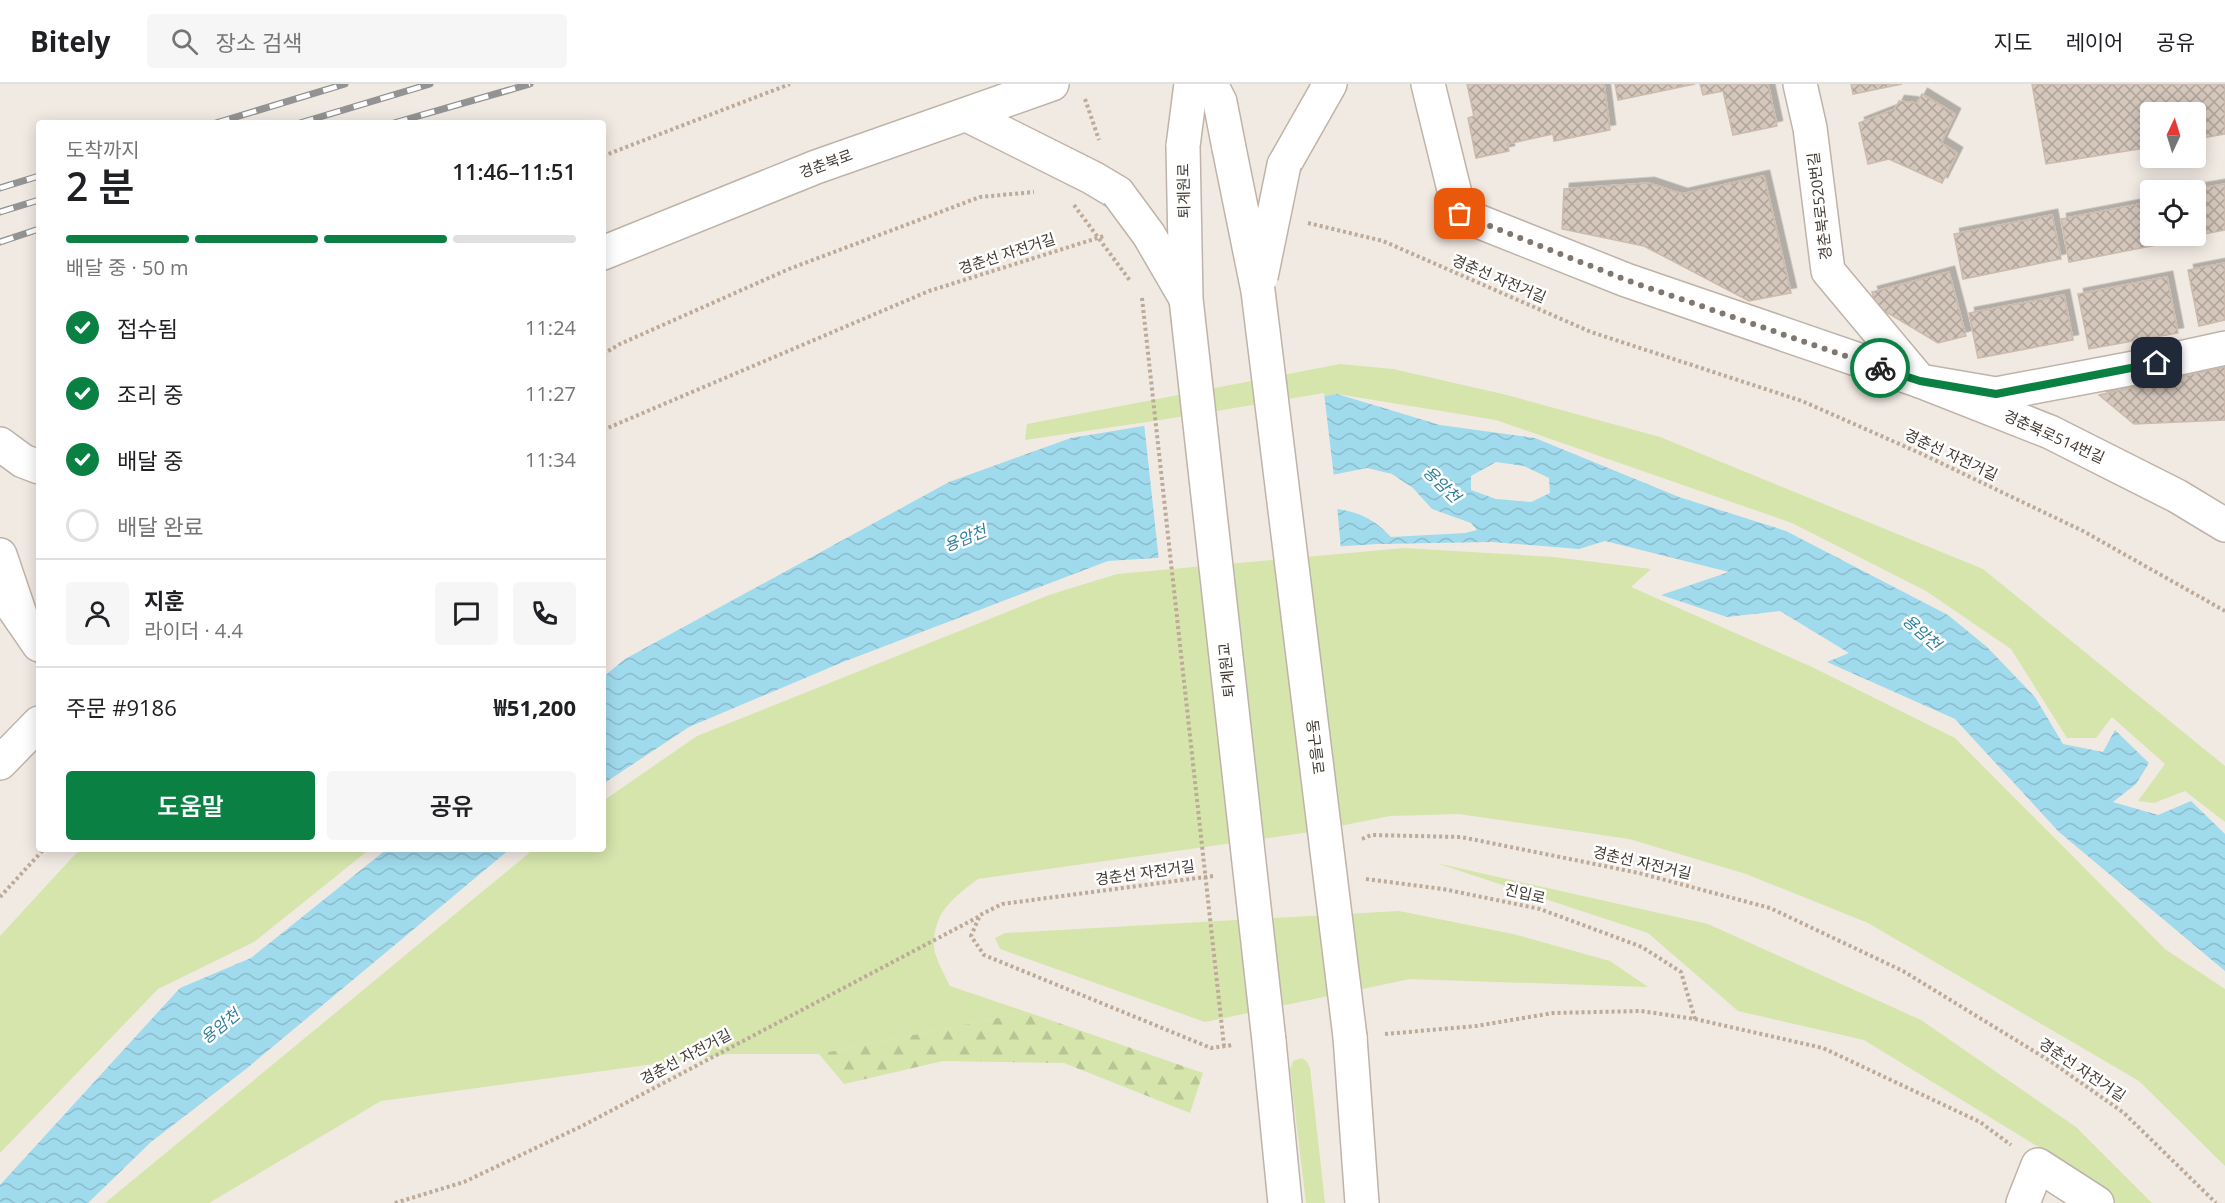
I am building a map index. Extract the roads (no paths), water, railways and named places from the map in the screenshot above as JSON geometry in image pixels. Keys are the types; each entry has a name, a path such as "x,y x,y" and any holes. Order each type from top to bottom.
{"street":[{"name":"경춘북로","path":"606,252 816,167 1052,84"},
{"name":"퇴계원로","path":"1186,299 1183,146 1191,84"},
{"path":"1211,84 1220,102 1258,291"},
{"path":"1258,291 1284,165 1330,84"},
{"name":"경춘북로514번길","path":"1428,84 1460,214 1626,280 1920,381 2050,432 2176,495 2225,525"},
{"name":"경춘북로520번길","path":"1800,84 1810,128 1828,271 1920,381"},
{"path":"967,115 1093,178 1118,194 1149,235 1186,299"},
{"name":"동구릉로","path":"1258,291 1350,1037 1362,1203"},
{"name":"퇴계원교","path":"1186,299 1285,1203"},
{"path":"1920,381 1996,394 2225,348"},
{"path":"0,444 23,461 36,466"},
{"path":"0,555 31,632"},
{"path":"0,590 31,632"},
{"path":"0,764 36,726"},
{"path":"2023,1203 2038,1165 2097,1203"}],"water":[{"name":"용암천","path":"1337,394 1440,425 1535,438 1679,497 1786,531 1948,615 1987,647 2035,697 2063,744 2103,752 2115,730 2149,763 2136,784 2113,802 2158,815 2191,801 2225,834 2225,971 2059,832 1955,719 1827,662 1849,653 1780,611 1727,617 1661,595 1729,572 1605,541 1579,549 1492,542 1378,544 1108,561 843,662 689,727 606,782 606,675 625,659 949,482 1071,438","holes":["1496,462 1524,466 1549,478 1550,493 1531,502 1496,499 1471,490 1471,476","1367,468 1392,474 1413,488 1432,509 1471,523 1477,530 1465,533 1391,537 1361,515 1325,507 1319,491 1327,476"]},
{"name":"용암천","path":"383,852 506,852 246,1069 151,1142 88,1203 0,1203 0,1185 180,988 251,958"}],"railway":[{"path":"226,120 345,84"},
{"path":"310,120 430,84"},
{"path":"404,120 530,84"},
{"path":"0,188 36,177"},
{"path":"0,212 36,201"},
{"path":"0,242 36,230"}]}
